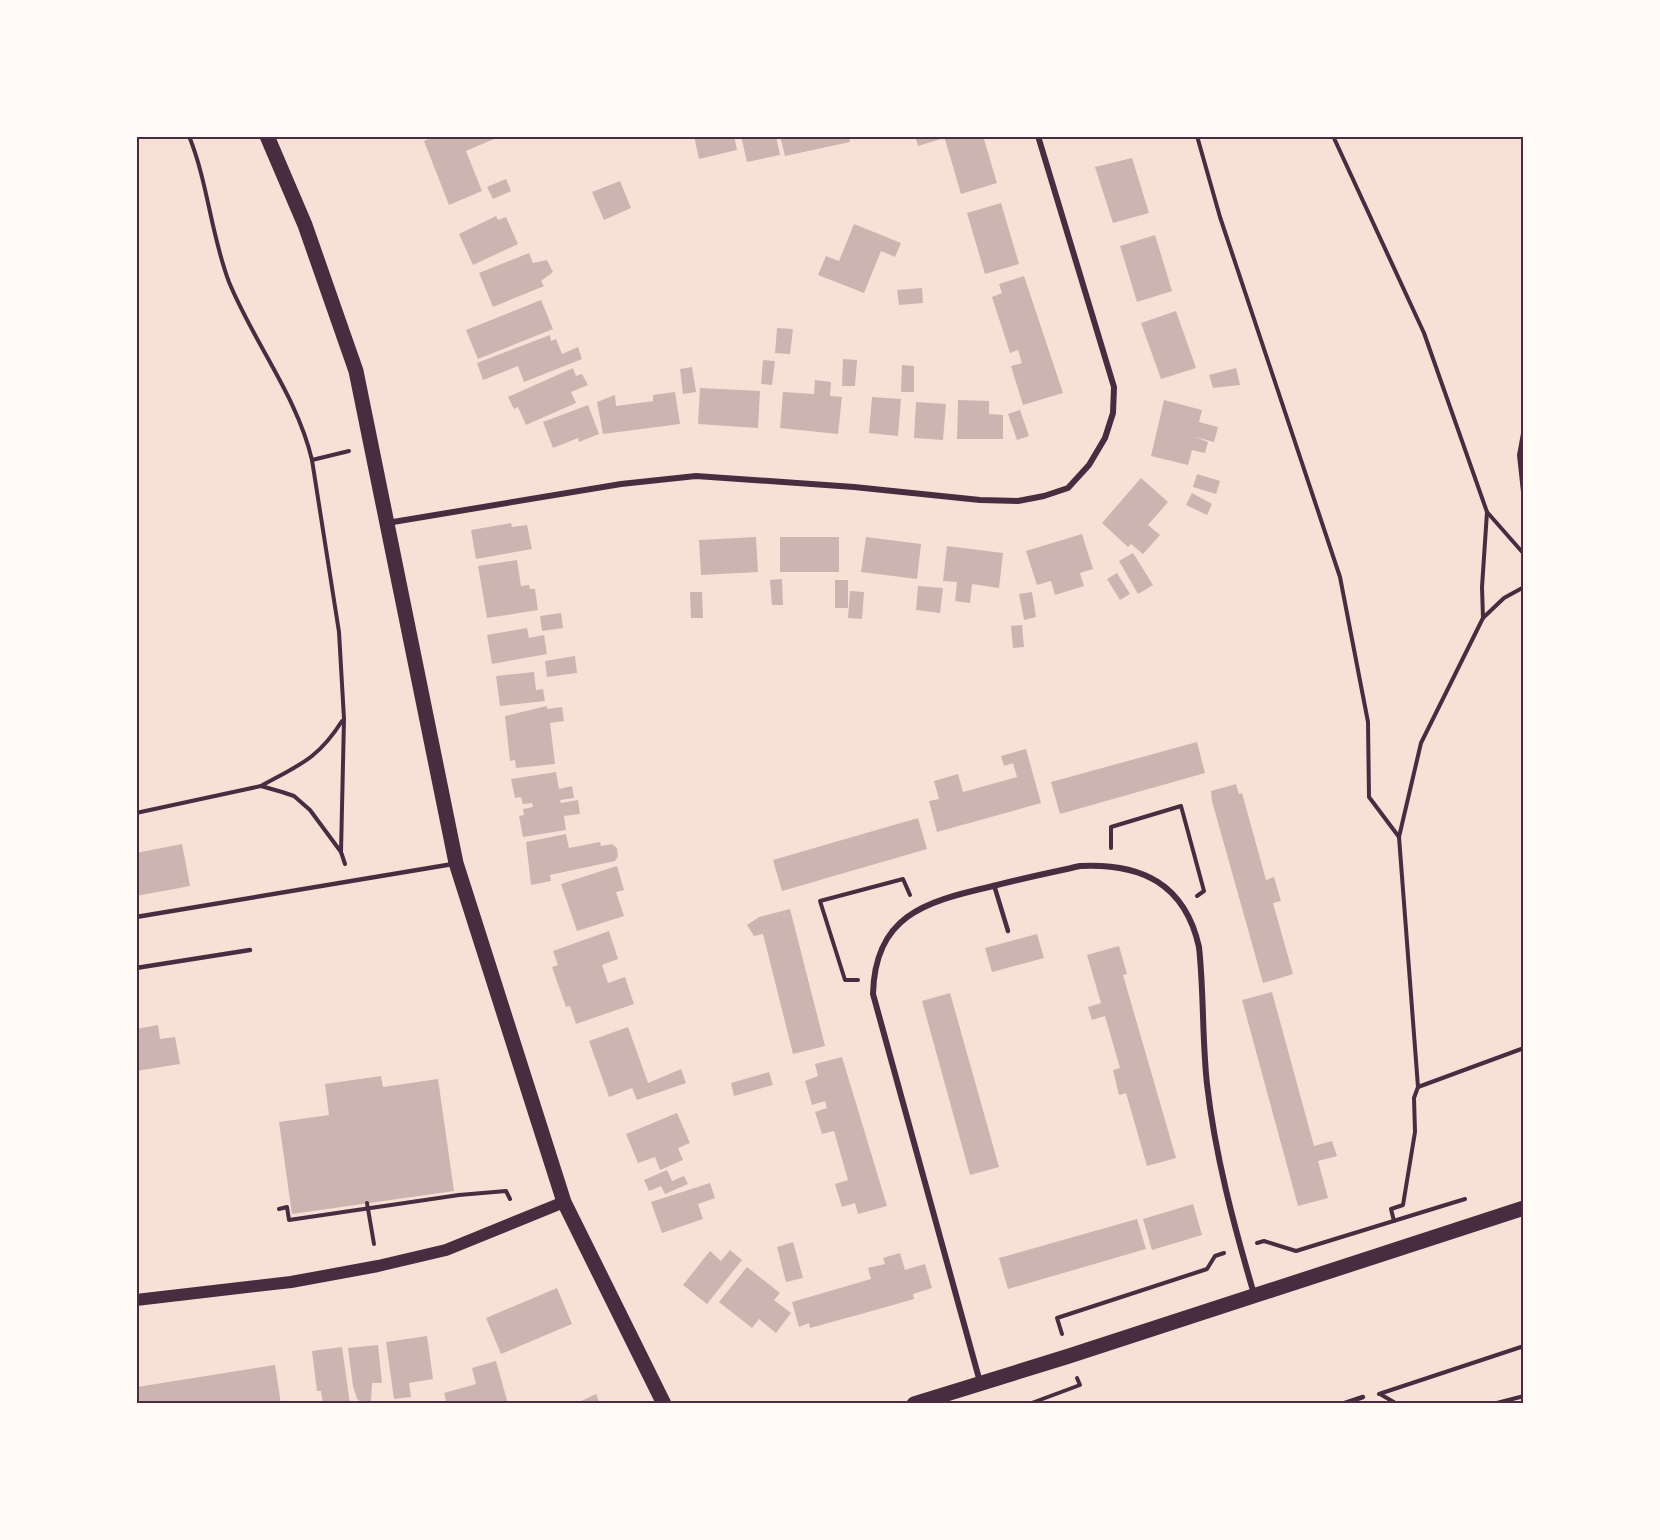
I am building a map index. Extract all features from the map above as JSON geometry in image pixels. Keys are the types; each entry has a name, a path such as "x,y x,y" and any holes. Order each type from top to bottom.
{"main road":[{"path":"267,136 305,225 356,371 456,863 564,1202 664,1404"},
{"path":"136,1300 291,1282 378,1266 446,1250 564,1202"},
{"path":"914,1404 1524,1209"}],"street":[{"path":"387,523 609,486 696,476 1008,501 1044,496 1068,488 1089,465 1106,438 1113,413 1114,387 1038,136"},
{"path":"981,1383 874,1004 875,967 889,936 915,910 942,898 1080,866 1111,866 1147,875 1167,887 1183,903 1195,927 1199,947 1206,1075 1215,1135 1240,1248 1254,1294"}],"lane":[{"path":"136,917 456,863"},
{"path":"994,885 1008,931"},
{"path":"136,968 250,950"},
{"path":"1342,1404 1363,1397"}],"path":[{"path":"189,136 218,251 230,283 260,348 294,406 306,433 312,460 339,632 344,719 341,852 349,882"},
{"path":"1197,136 1220,217 1340,577 1368,722 1369,797 1399,837"},
{"path":"1333,136 1424,333 1487,512 1524,554"},
{"path":"1524,428 1519,455 1524,501"},
{"path":"312,460 371,446"},
{"path":"1483,618 1482,587 1487,512"},
{"path":"1394,1221 1391,1209 1402,1205 1415,1132 1414,1098 1418,1087 1399,837 1421,743 1483,618 1504,598 1524,587"},
{"path":"136,813 261,786 305,764 331,739 344,719"},
{"path":"261,786 294,796 310,810 341,852"},
{"path":"1111,866 1111,827 1181,806 1204,891 1183,903"},
{"path":"873,981 845,980 820,901 903,879 915,910"},
{"path":"1418,1087 1524,1048"},
{"path":"279,1209 286,1207 289,1220 459,1195 506,1191 521,1220"},
{"path":"367,1203 378,1266"},
{"path":"1363,1397 1379,1394 1524,1346"},
{"path":"1379,1394 1397,1404"},
{"path":"1493,1404 1524,1396"},
{"path":"1029,1404 1036,1402"}],"building":[{"path":"436,136 493,136 494,139 466,151 482,191 449,205 424,141"},
{"path":"694,136 734,136 737,150 699,159"},
{"path":"741,136 776,136 780,155 747,162"},
{"path":"780,136 849,136 850,142 785,156"},
{"path":"915,136 940,136 941,139 918,146"},
{"path":"944,136 983,136 997,183 961,194"},
{"path":"1132,158 1149,213 1113,223 1095,167"},
{"path":"506,179 511,191 493,199 487,187"},
{"path":"620,181 631,208 604,220 592,192"},
{"path":"1001,203 1019,264 985,274 967,213"},
{"path":"496,216 498,220 506,217 518,244 473,265 459,234"},
{"path":"854,224 901,243 895,257 881,251 864,293 818,275 826,256 839,261"},
{"path":"1155,235 1172,291 1137,302 1120,246"},
{"path":"529,253 533,263 547,260 553,272 541,281 544,286 493,307 479,273"},
{"path":"1024,276 1063,393 1023,405 1011,366 1022,363 1018,350 1010,353 992,297 1002,293 999,284"},
{"path":"922,288 923,303 899,305 897,290"},
{"path":"541,300 553,329 478,359 466,330"},
{"path":"1176,311 1196,368 1161,379 1141,323"},
{"path":"777,328 793,329 790,354 775,353"},
{"path":"550,335 551,341 556,339 562,354 578,347 582,359 524,382 518,366 483,380 477,363"},
{"path":"843,359 857,360 855,386 842,386"},
{"path":"763,360 775,361 772,385 761,384"},
{"path":"902,365 914,366 914,392 901,392"},
{"path":"692,367 696,392 683,394 680,369"},
{"path":"573,368 576,376 582,374 588,385 571,392 576,403 526,425 518,407 514,409 508,397"},
{"path":"1236,368 1240,385 1213,388 1209,375"},
{"path":"815,380 831,382 830,396 842,397 838,434 780,428 783,392 814,394"},
{"path":"700,388 760,391 758,428 698,424"},
{"path":"675,392 680,424 603,434 597,402 615,395 616,406 653,401 653,395"},
{"path":"872,397 901,399 898,436 869,433"},
{"path":"958,400 989,401 989,414 1003,415 1003,439 957,439"},
{"path":"1164,400 1202,410 1199,422 1218,427 1214,442 1195,437 1208,442 1205,453 1192,450 1188,465 1151,456"},
{"path":"916,402 946,404 943,440 914,438"},
{"path":"588,405 599,434 579,442 578,438 553,448 543,422"},
{"path":"1020,410 1029,436 1017,440 1008,414"},
{"path":"1197,474 1220,481 1216,494 1193,487"},
{"path":"1141,478 1168,502 1148,525 1160,535 1143,554 1131,544 1128,547 1102,523"},
{"path":"1192,493 1212,504 1207,515 1186,505"},
{"path":"511,523 512,527 527,525 532,549 476,559 471,530"},
{"path":"1082,534 1093,569 1080,573 1084,586 1055,595 1051,581 1037,585 1026,551"},
{"path":"756,537 758,572 701,575 699,540"},
{"path":"780,537 839,537 839,572 780,572"},
{"path":"866,537 921,544 917,579 861,572"},
{"path":"947,546 1003,553 999,588 972,584 970,603 955,601 957,582 943,581"},
{"path":"1133,553 1153,585 1138,594 1119,561"},
{"path":"517,560 521,586 529,585 530,589 535,589 538,610 487,618 478,566"},
{"path":"1117,573 1130,594 1120,600 1107,579"},
{"path":"782,579 783,605 772,605 770,580"},
{"path":"835,580 848,580 848,608 835,608"},
{"path":"918,586 943,588 940,613 916,610"},
{"path":"850,591 864,592 862,619 848,618"},
{"path":"690,592 702,592 703,618 691,618"},
{"path":"1032,592 1036,617 1024,620 1019,594"},
{"path":"561,613 563,628 542,631 540,616"},
{"path":"1022,625 1024,647 1013,648 1011,626"},
{"path":"527,628 529,638 544,635 547,654 492,664 487,635"},
{"path":"575,656 577,673 547,677 545,661"},
{"path":"534,672 536,690 543,689 545,701 500,706 496,676"},
{"path":"547,706 547,709 562,707 564,721 550,723 555,764 516,768 515,760 510,761 505,716"},
{"path":"1197,742 1205,773 1060,814 1051,782"},
{"path":"1026,749 1041,803 937,832 929,801 939,799 934,781 958,774 963,792 1017,777 1013,763 1004,766 1001,756"},
{"path":"556,772 559,789 572,786 574,798 560,800 561,803 578,800 580,814 564,816 566,830 523,837 519,816 524,815 523,809 533,807 532,803 523,804 521,797 515,798 511,779"},
{"path":"1236,784 1239,794 1242,793 1266,880 1274,877 1281,901 1273,903 1293,974 1263,983 1212,801 1211,791"},
{"path":"918,818 927,849 782,891 773,860"},
{"path":"566,834 569,848 600,842 601,846 612,844 617,848 618,856 615,861 550,875 551,881 531,885 526,842"},
{"path":"182,844 190,886 136,896 136,853"},
{"path":"617,866 624,890 616,892 624,916 577,931 561,884"},
{"path":"790,909 825,1046 793,1054 763,934 754,936 747,925 759,917"},
{"path":"609,931 618,959 602,965 608,983 625,977 634,1004 576,1024 570,1006 566,1007 552,967 558,965 553,951"},
{"path":"1037,934 1044,958 992,972 985,948"},
{"path":"1119,946 1127,974 1123,975 1176,1158 1147,1166 1126,1093 1119,1095 1113,1070 1120,1068 1105,1016 1092,1020 1088,1007 1101,1003 1087,955"},
{"path":"1272,992 1314,1146 1332,1141 1337,1156 1318,1161 1328,1198 1298,1206 1242,1000"},
{"path":"950,993 999,1167 970,1175 922,1001"},
{"path":"158,1025 160,1039 175,1037 180,1064 136,1071 136,1029"},
{"path":"628,1027 648,1083 681,1069 686,1083 637,1100 632,1088 609,1097 589,1041"},
{"path":"842,1057 887,1206 858,1214 855,1203 842,1207 835,1184 848,1180 834,1131 822,1134 815,1112 827,1108 825,1101 812,1105 805,1081 818,1076 815,1064"},
{"path":"769,1072 773,1085 734,1096 731,1083"},
{"path":"381,1076 383,1087 438,1079 454,1191 292,1214 279,1122 329,1115 325,1084"},
{"path":"677,1113 690,1143 678,1148 683,1160 660,1170 655,1157 638,1163 626,1134"},
{"path":"667,1170 672,1181 684,1176 688,1184 665,1194 661,1186 649,1191 644,1180"},
{"path":"710,1183 715,1198 698,1204 703,1219 662,1233 651,1202"},
{"path":"1193,1204 1202,1235 1152,1250 1143,1219"},
{"path":"1137,1219 1146,1249 1008,1289 999,1258"},
{"path":"793,1242 803,1278 786,1282 777,1247"},
{"path":"730,1250 742,1260 707,1304 683,1285 710,1251 721,1261"},
{"path":"900,1253 905,1270 925,1264 932,1288 913,1294 914,1299 810,1328 809,1323 799,1327 792,1302 871,1279 868,1268 885,1264 883,1258"},
{"path":"747,1267 780,1293 774,1300 791,1313 776,1333 759,1319 752,1328 719,1302"},
{"path":"557,1288 572,1324 501,1354 486,1318"},
{"path":"427,1336 433,1379 409,1383 411,1397 394,1399 386,1342"},
{"path":"378,1345 382,1383 372,1383 371,1402 363,1403 357,1399 353,1386 348,1348"},
{"path":"342,1347 350,1404 323,1404 321,1391 317,1391 312,1351"},
{"path":"496,1361 508,1404 447,1404 444,1393 476,1384 472,1368"},
{"path":"275,1365 281,1404 140,1404 137,1387"},
{"path":"596,1394 600,1404 575,1404"}]}
